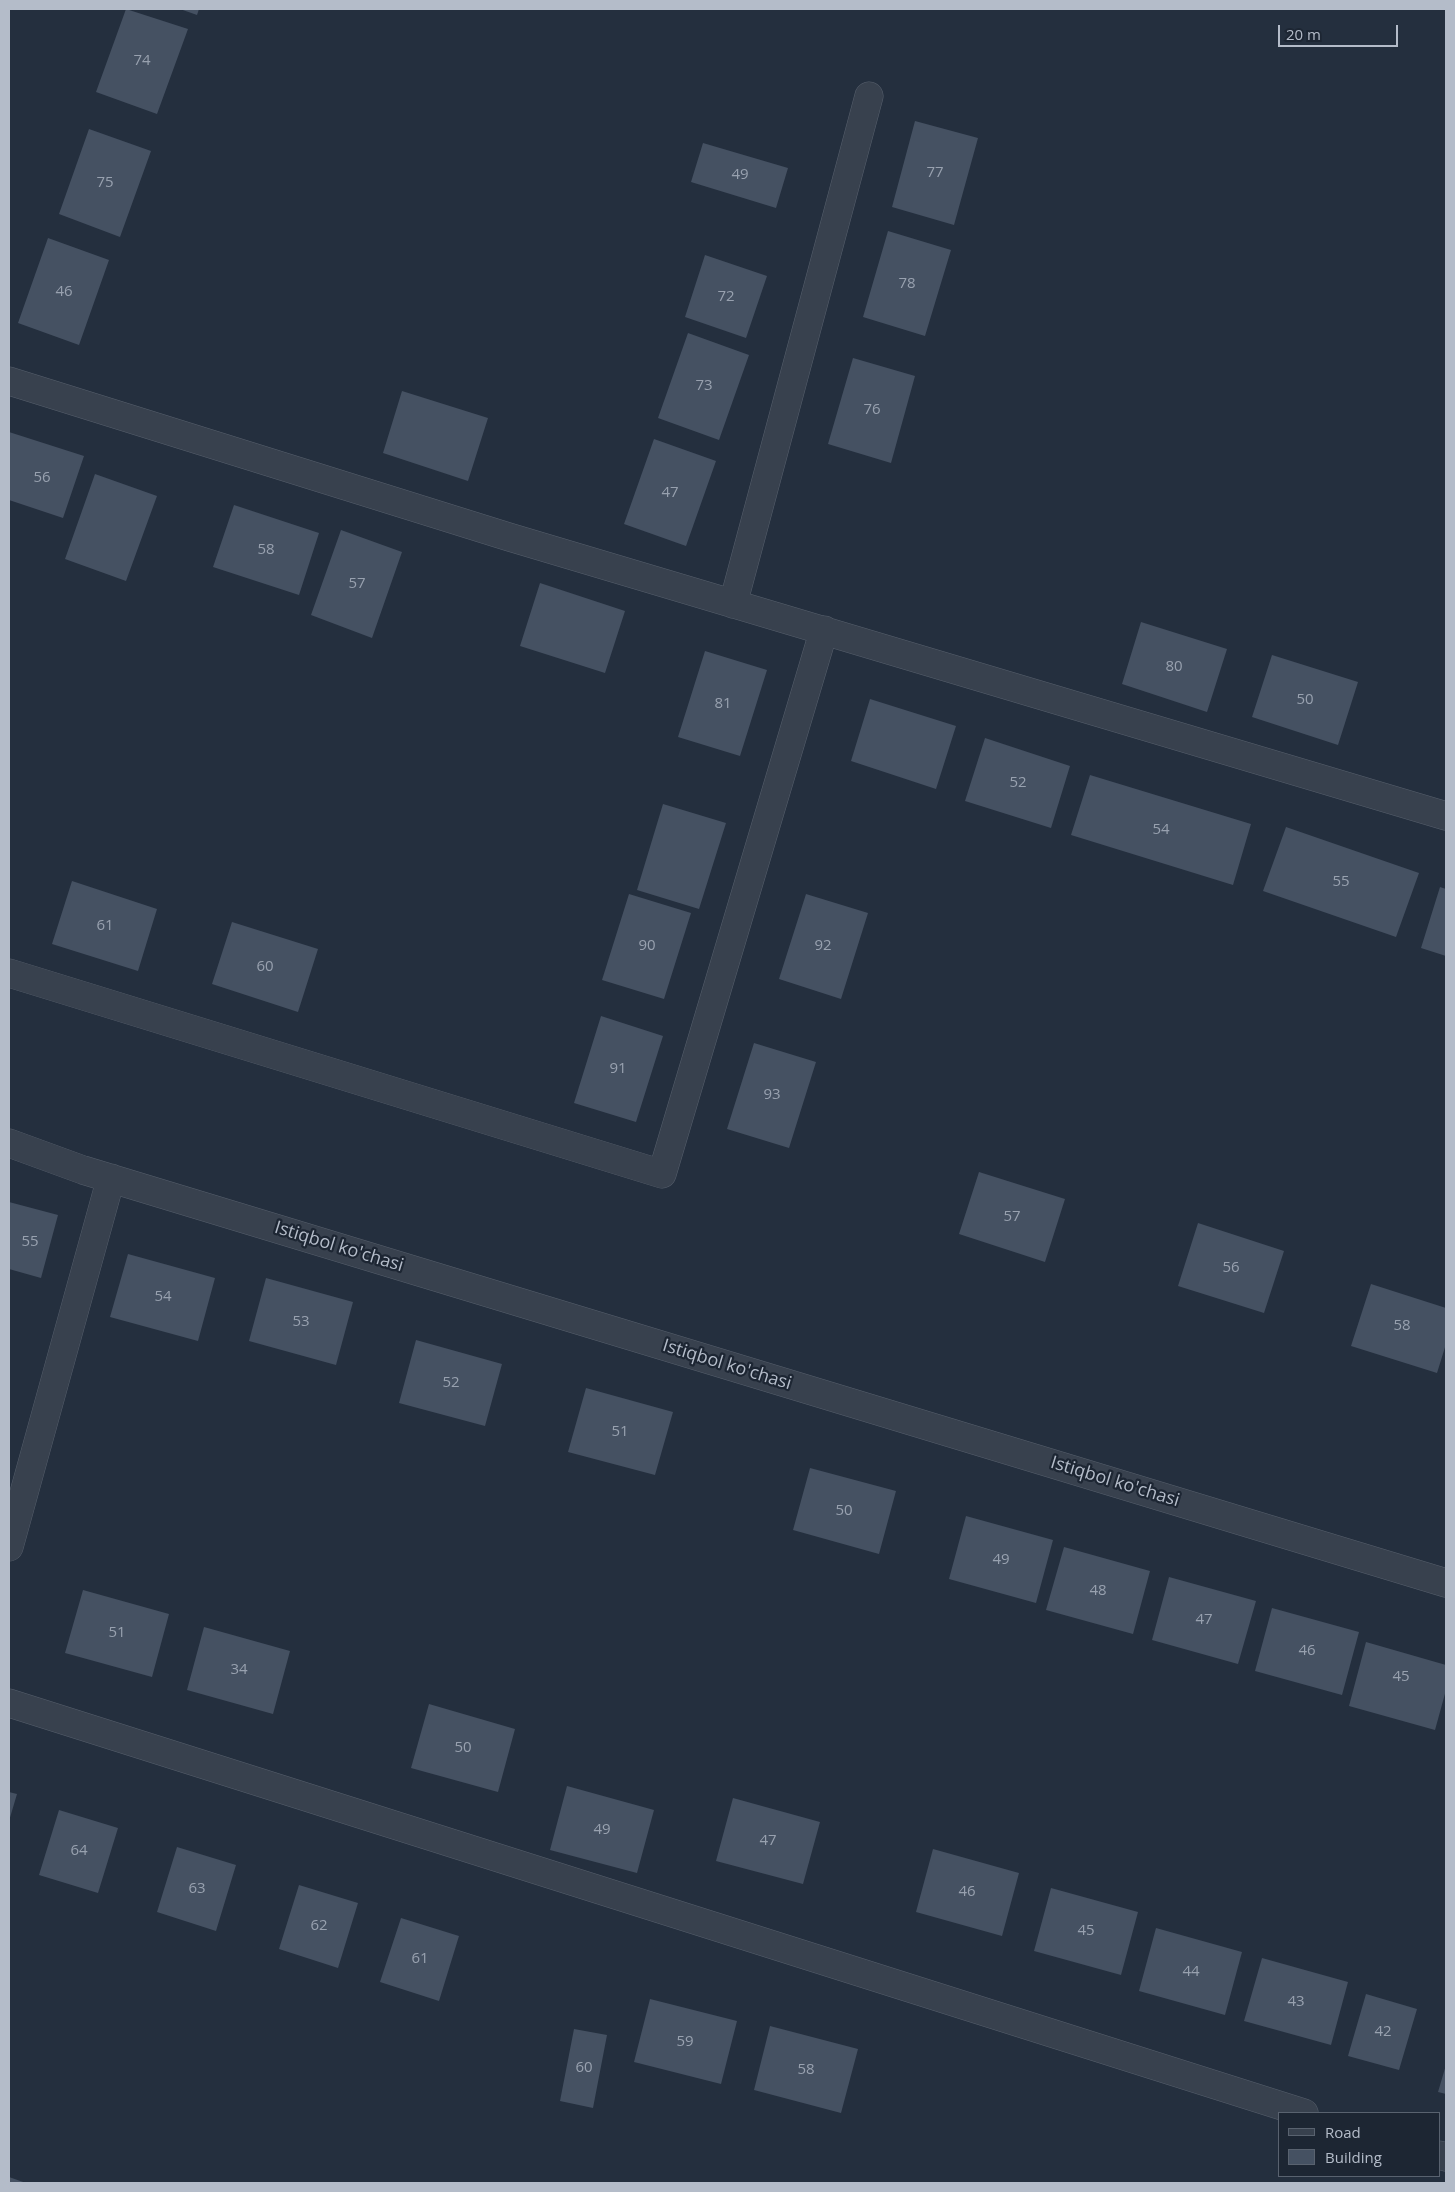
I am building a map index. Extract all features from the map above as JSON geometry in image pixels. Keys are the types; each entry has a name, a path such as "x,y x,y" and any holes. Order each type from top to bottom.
{"street":[{"path":"733,604 869,96"},
{"path":"9,381 500,534 1446,816"},
{"path":"9,973 662,1174 824,630"},
{"name":"Istiqbol ko'chasi","path":"9,1144 111,1178 1446,1583"},
{"path":"9,1547 111,1178"},
{"path":"9,1703 1301,2112"}],"building":[{"path":"126,9 188,29 157,114 96,92"},
{"path":"180,9 199,9 197,15"},
{"path":"915,121 978,138 954,225 892,207"},
{"path":"89,129 151,151 120,237 59,214"},
{"path":"703,143 788,168 776,208 691,182"},
{"path":"888,231 951,250 925,336 863,317"},
{"path":"48,238 109,260 79,345 18,323"},
{"path":"705,255 767,276 746,338 685,317"},
{"path":"688,333 749,355 719,440 658,418"},
{"path":"853,358 915,376 891,463 828,444"},
{"path":"402,391 488,418 468,481 383,453"},
{"path":"9,432 84,456 63,518 9,500"},
{"path":"654,439 716,461 686,546 624,524"},
{"path":"95,474 157,496 126,581 65,559"},
{"path":"234,505 319,533 299,595 213,567"},
{"path":"341,530 402,552 372,638 311,615"},
{"path":"540,583 625,611 605,673 520,646"},
{"path":"1141,622 1227,649 1207,712 1122,684"},
{"path":"705,651 767,670 740,756 678,737"},
{"path":"1272,655 1358,682 1338,745 1252,717"},
{"path":"870,699 956,726 936,789 851,761"},
{"path":"985,738 1070,766 1051,828 965,801"},
{"path":"1090,775 1251,824 1233,885 1071,835"},
{"path":"663,804 726,823 699,909 637,890"},
{"path":"1286,827 1419,873 1396,937 1263,891"},
{"path":"72,881 157,909 138,971 52,944"},
{"path":"1440,887 1446,889 1446,956 1421,948"},
{"path":"629,894 691,913 664,999 602,980"},
{"path":"806,894 868,913 841,999 779,979"},
{"path":"232,922 318,949 298,1012 212,984"},
{"path":"601,1016 663,1036 636,1122 574,1103"},
{"path":"754,1043 816,1062 789,1148 727,1129"},
{"path":"979,1172 1065,1199 1045,1262 959,1234"},
{"path":"9,1202 58,1215 41,1278 9,1269"},
{"path":"1198,1223 1284,1251 1264,1313 1178,1286"},
{"path":"128,1254 215,1278 198,1341 110,1317"},
{"path":"266,1278 353,1302 336,1365 249,1341"},
{"path":"1371,1284 1446,1308 1446,1344 1437,1373 1351,1346"},
{"path":"416,1340 502,1364 485,1426 399,1403"},
{"path":"586,1388 673,1412 655,1475 568,1452"},
{"path":"810,1468 896,1491 879,1554 793,1530"},
{"path":"966,1516 1053,1540 1036,1603 949,1579"},
{"path":"1064,1547 1150,1571 1133,1634 1046,1610"},
{"path":"1169,1577 1256,1601 1238,1664 1152,1640"},
{"path":"83,1590 169,1614 152,1677 65,1653"},
{"path":"1272,1608 1359,1632 1342,1695 1255,1671"},
{"path":"204,1627 290,1651 273,1714 187,1690"},
{"path":"1366,1642 1446,1665 1446,1690 1435,1730 1349,1706"},
{"path":"429,1704 515,1729 498,1792 411,1768"},
{"path":"567,1786 654,1810 637,1873 550,1850"},
{"path":"9,1792 17,1794 9,1821"},
{"path":"733,1798 820,1822 803,1884 716,1861"},
{"path":"59,1810 118,1828 98,1893 39,1875"},
{"path":"177,1847 236,1865 216,1931 157,1912"},
{"path":"933,1849 1019,1873 1002,1936 916,1912"},
{"path":"299,1885 358,1903 338,1968 279,1949"},
{"path":"1051,1888 1138,1912 1121,1975 1034,1951"},
{"path":"401,1918 459,1936 439,2001 380,1982"},
{"path":"1156,1928 1242,1952 1225,2015 1139,1991"},
{"path":"1262,1958 1348,1982 1331,2045 1244,2021"},
{"path":"1366,1994 1417,2009 1399,2070 1348,2056"},
{"path":"650,1999 737,2021 721,2084 634,2062"},
{"path":"770,2026 858,2049 841,2113 754,2090"},
{"path":"574,2029 607,2035 593,2108 560,2101"},
{"path":"1446,2065 1446,2094 1438,2092"},
{"path":"9,2177 26,2183 9,2183"}]}
